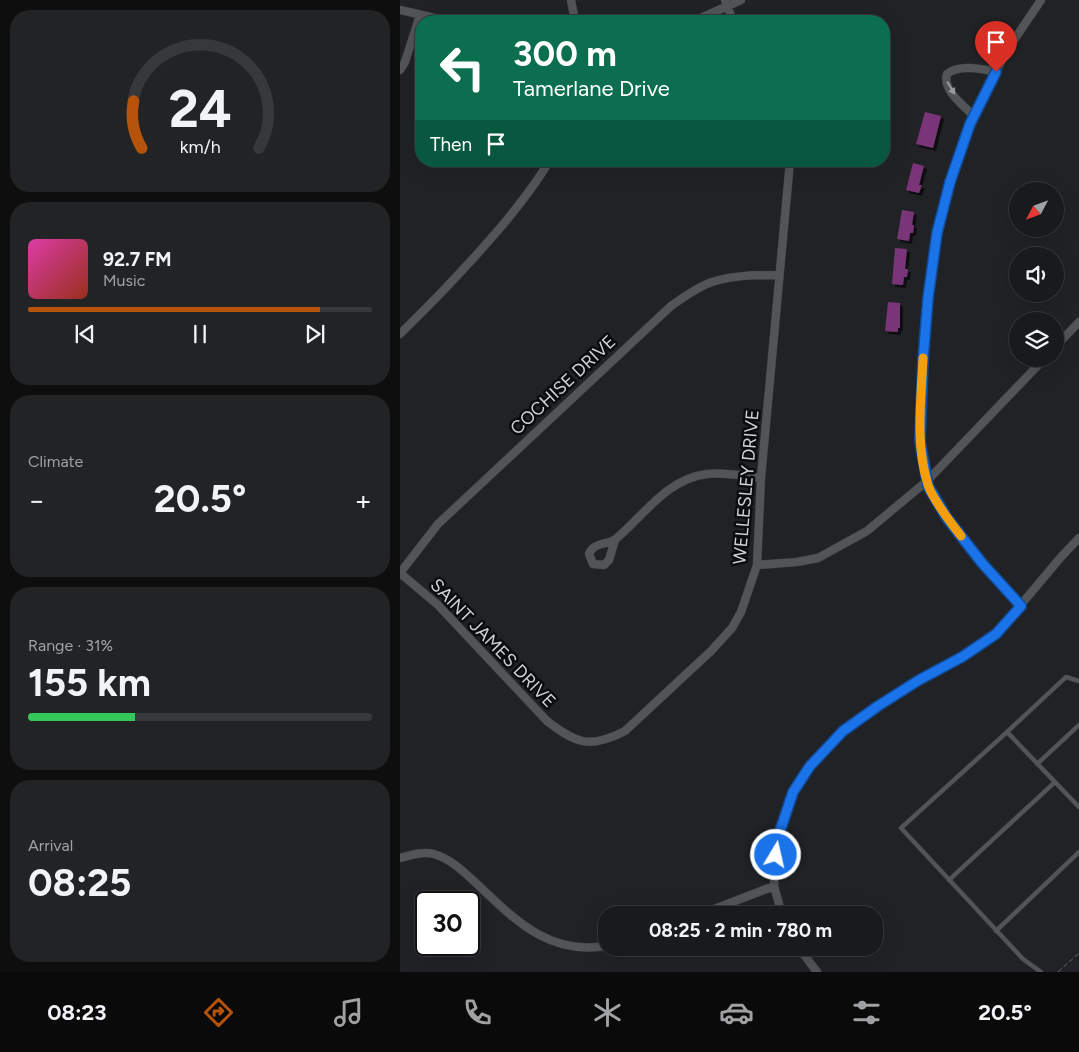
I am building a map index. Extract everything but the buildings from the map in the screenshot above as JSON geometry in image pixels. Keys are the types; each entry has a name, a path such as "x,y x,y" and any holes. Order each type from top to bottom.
{"street":[{"path":"571,0 574,15"},
{"path":"705,15 726,4 741,0"},
{"path":"1021,606 982,563 947,518 928,486 920,441 928,296 937,233 950,182 974,116 1006,52 1041,0"},
{"path":"400,10 420,15"},
{"path":"400,70 405,62 415,31"},
{"path":"974,116 948,87 946,78 948,74 956,68 983,69 996,72"},
{"path":"400,334 492,236 526,196 545,167"},
{"name":"WELLESLEY DRIVE","path":"564,734 578,741 593,742 608,740 625,731 711,651 732,628 741,612 757,565 761,478 789,167"},
{"name":"COCHISE DRIVE","path":"400,573 438,524 671,306 691,292 711,282 736,277 779,275"},
{"path":"1064,338 1079,322"},
{"path":"757,565 798,562 818,558 867,531 927,481 1036,367"},
{"path":"615,540 659,497 679,483 695,476 708,474 761,478"},
{"path":"780,906 774,886 777,840 793,792 810,766 843,731 878,706 919,680 962,657 996,634 1079,538"},
{"name":"SAINT JAMES DRIVE","path":"400,573 438,605 548,720 564,734"},
{"path":"400,858 416,853 433,854 460,868 507,913 533,932 561,945 598,947"},
{"path":"722,906 774,886"},
{"path":"805,956 817,972"}],"lane":[{"path":"1041,972 1023,959 901,828 1066,677 1079,682"},
{"path":"1037,764 1079,725"},
{"path":"1007,732 1079,807"},
{"path":"949,880 1055,782"},
{"path":"996,931 1079,852"}],"path":[{"path":"1058,972 1079,953"}],"slow traffic":[{"path":"923,358 920,441 928,486 947,518 961,536"}],"route":[{"path":"776,855 777,840 793,792 810,766 843,731 919,680 962,657 996,634 1021,606 982,563 947,518 928,486 920,441 923,360 928,298 937,233 950,182 970,124 996,72"}]}
